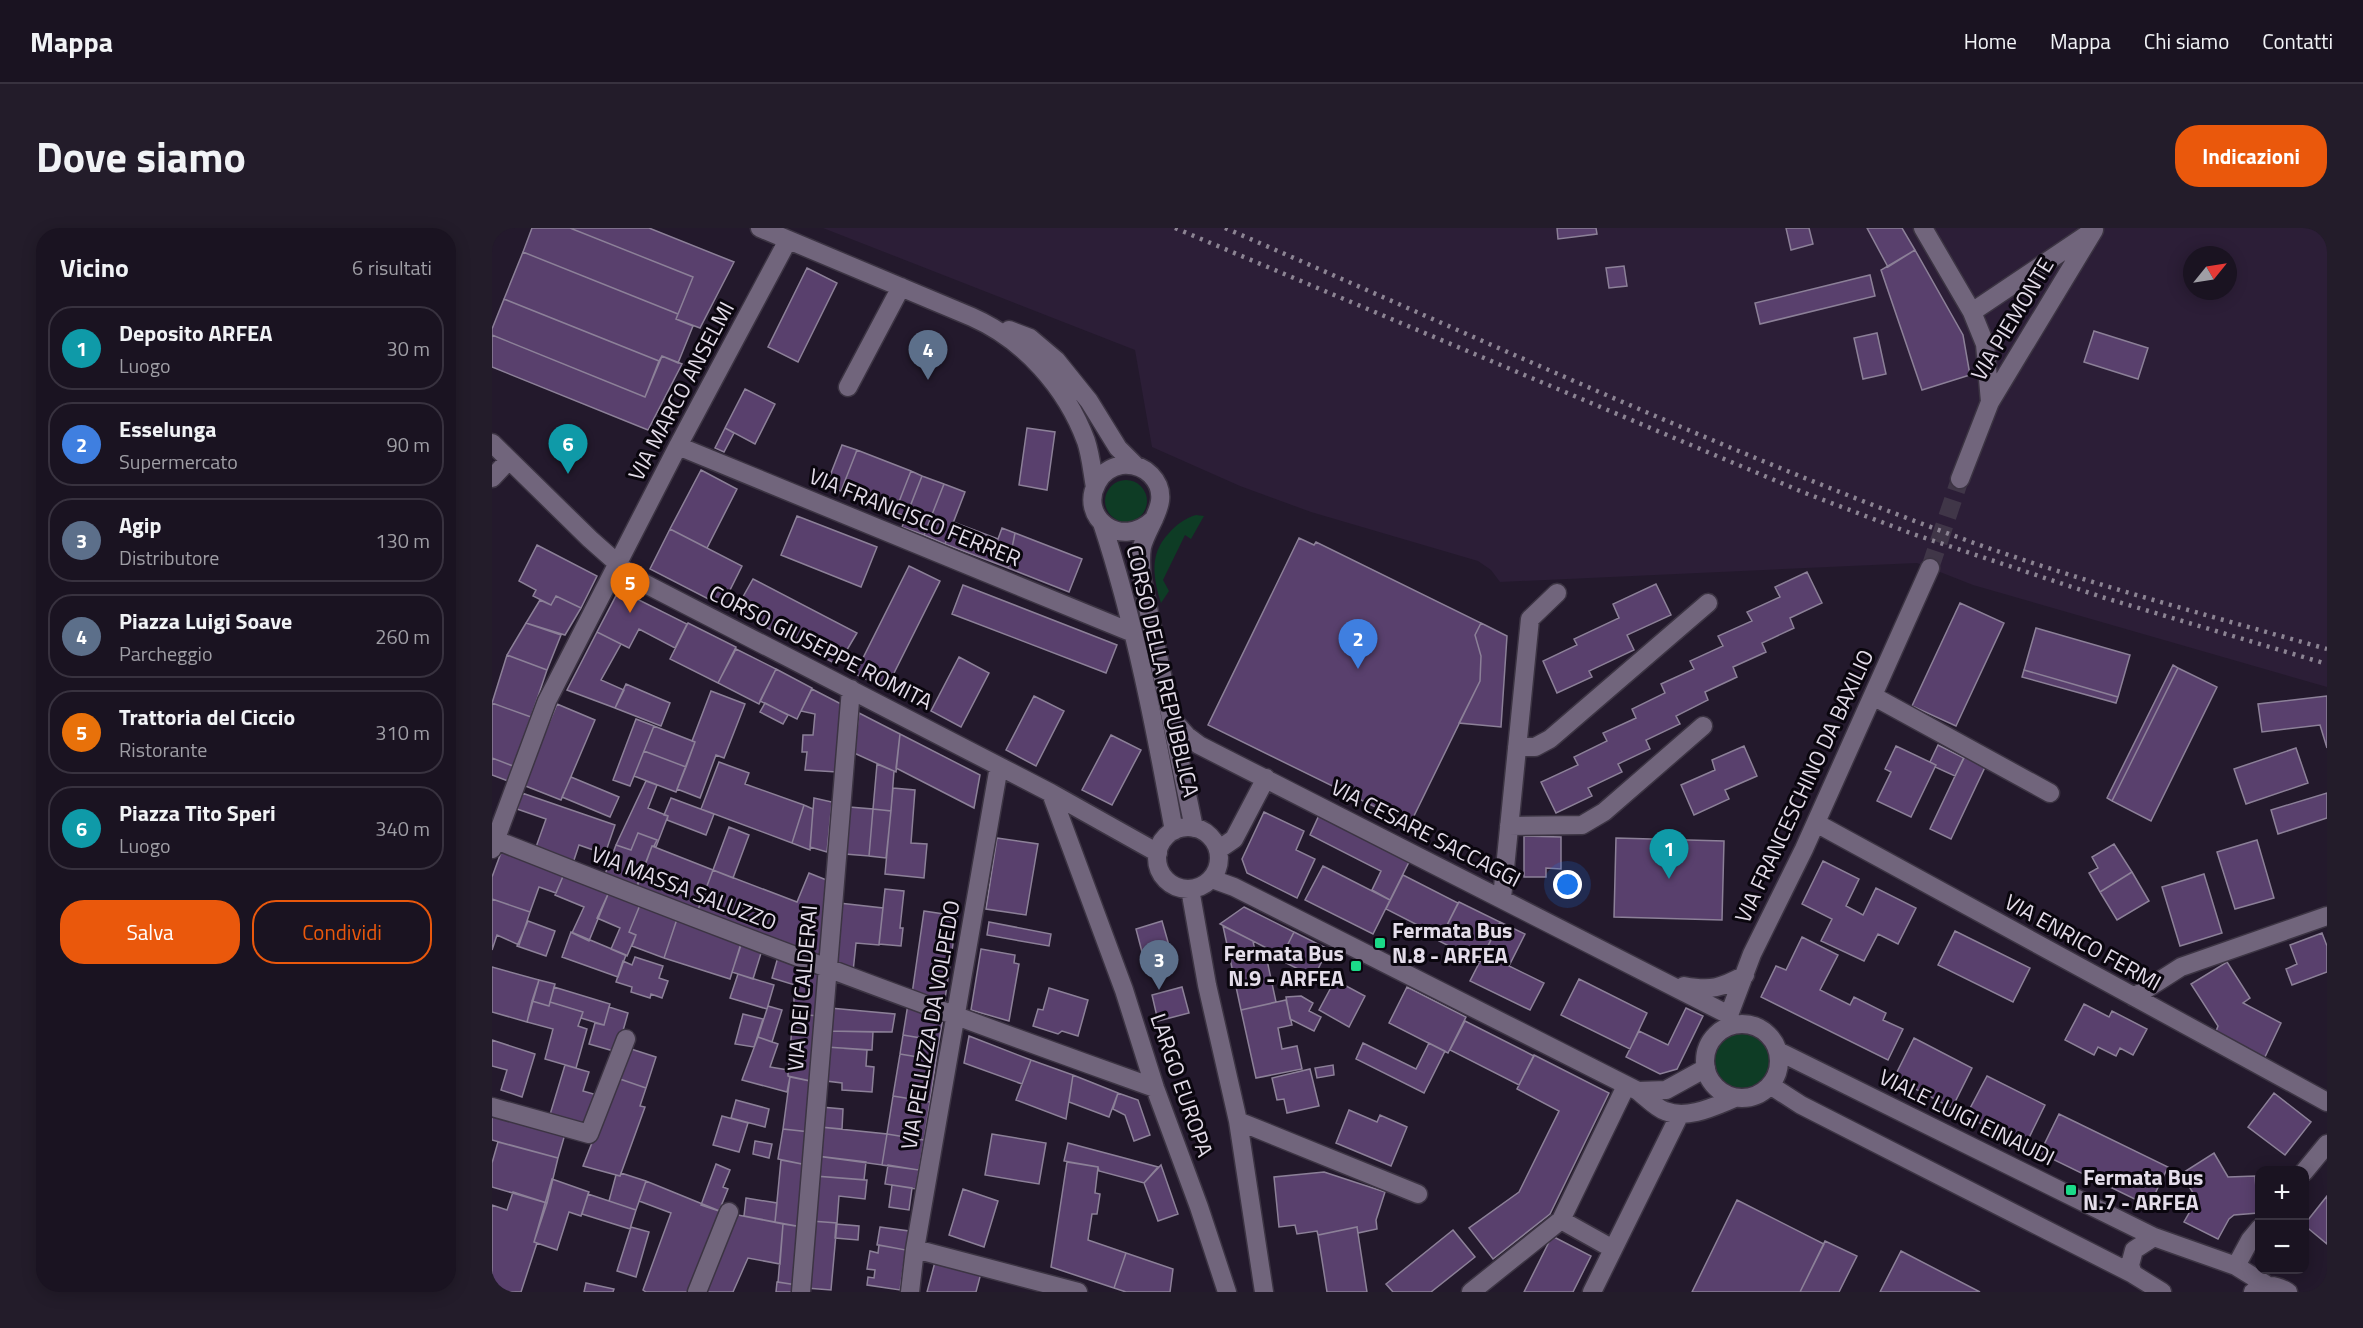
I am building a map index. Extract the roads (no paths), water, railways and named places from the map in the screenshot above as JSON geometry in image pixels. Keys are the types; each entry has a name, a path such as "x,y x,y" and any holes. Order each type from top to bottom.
{"street":[{"path":"760,228 976,318 1030,338 1046,350 1078,387 1118,448 1136,466 1147,471 1155,479 1160,489 1159,510 1154,519 1140,530 1123,533 1112,530 1102,522 1093,506 1095,487 1086,441 1070,410 1045,373 1010,338 976,318"},
{"path":"1923,228 1972,312 1985,344 1990,402 1960,479"},
{"name":"VIA PIEMONTE","path":"1972,312 2095,229"},
{"name":"VIA PIEMONTE","path":"1990,402 2095,229"},
{"name":"VIA MARCO ANSELMI","path":"494,845 547,701 678,446 788,240"},
{"path":"848,387 901,287"},
{"name":"CORSO GIUSEPPE ROMITA","path":"492,443 634,578 1051,793 1158,853"},
{"name":"VIA FRANCISCO FERRER","path":"678,446 1133,633"},
{"path":"492,478 509,460"},
{"path":"1095,487 1100,478 1116,466 1136,466"},
{"name":"CORSO DELLA REPUBBLICA","path":"1154,519 1142,548 1142,579 1194,828"},
{"name":"CORSO DELLA REPUBBLICA","path":"1102,522 1120,576 1158,742 1174,831"},
{"name":"VIA FRANCESCHINO DA BAXILIO","path":"1729,1021 1752,954 1816,823 1930,568"},
{"path":"1502,898 1530,619 1557,593"},
{"path":"1517,747 1535,747 1550,739 1708,603"},
{"name":"VIA DEI CALDERAI","path":"801,1292 851,689"},
{"path":"1872,696 2050,793"},
{"name":"VIA CESARE SACCAGGI","path":"1172,719 1187,736 1199,745 1668,983 1729,1021"},
{"path":"1509,826 1582,825 1592,820 1703,726"},
{"name":"VIA PELLIZZA DA VOLPEDO","path":"910,1292 915,1250 999,766"},
{"path":"1218,850 1234,839 1266,778"},
{"name":"LARGO EUROPA","path":"1051,793 1124,990 1155,1088 1199,1207 1227,1292"},
{"name":"VIA ENRICO FERMI","path":"1816,823 2327,1102"},
{"path":"1194,828 1209,836 1218,850 1217,870 1212,879 1198,888 1190,889 1172,885 1165,879 1160,871 1158,853 1161,844 1174,831 1194,828"},
{"name":"VIA MASSA SALUZZO","path":"494,845 955,1017 1155,1088"},
{"path":"1212,879 1245,892 1632,1088 1664,1111 1680,1114 1708,1109 1735,1098 1755,1096 1770,1085 1779,1069 1778,1051 1774,1041 1757,1027 1729,1021 1715,1036 1707,1051 1706,1068 1716,1087 1735,1098"},
{"name":"LARGO EUROPA","path":"1190,889 1207,985 1238,1121 1264,1292"},
{"path":"2134,997 2181,967 2327,916"},
{"path":"1668,983 1710,989 1724,987 1744,975"},
{"path":"492,1107 589,1134 626,1039"},
{"name":"VIALE LUIGI EINAUDI","path":"1778,1051 2154,1237 2236,1266 2259,1288 2277,1286 2288,1292"},
{"path":"1632,1088 1666,1090 1706,1068"},
{"path":"1770,1085 1801,1105 2133,1274 2162,1292"},
{"path":"1471,1292 1561,1220 1632,1088"},
{"path":"1592,1292 1680,1114"},
{"path":"1238,1121 1418,1194"},
{"path":"2309,1166 2327,1144"},
{"path":"697,1292 729,1212"},
{"path":"1561,1220 1613,1249"},
{"path":"2236,1266 2255,1233"},
{"path":"2133,1274 2130,1265 2134,1250 2154,1237"},
{"path":"915,1250 1078,1292"}],"tunnel":[{"path":"1930,568 1960,479"}],"railway":[{"path":"1175,228 1805,493 1913,534 2105,598 2327,664"},
{"path":"1225,228 1667,421 1936,529 2032,563 2327,649"}],"place":[{"name":"Piazza Luigi Soave","path":"928,380"},
{"name":"Piazza Tito Speri","path":"568,474"},
{"name":"Trattoria del Ciccio","path":"630,613"},
{"name":"Esselunga","path":"1358,669"},
{"name":"Deposito ARFEA","path":"1669,879"},
{"name":"Fermata Bus N.8 - ARFEA","path":"1380,943"},
{"name":"Fermata Bus N.9 - ARFEA","path":"1356,966"},
{"name":"Agip","path":"1159,990"},
{"name":"Fermata Bus N.7 - ARFEA","path":"2071,1190"}]}
